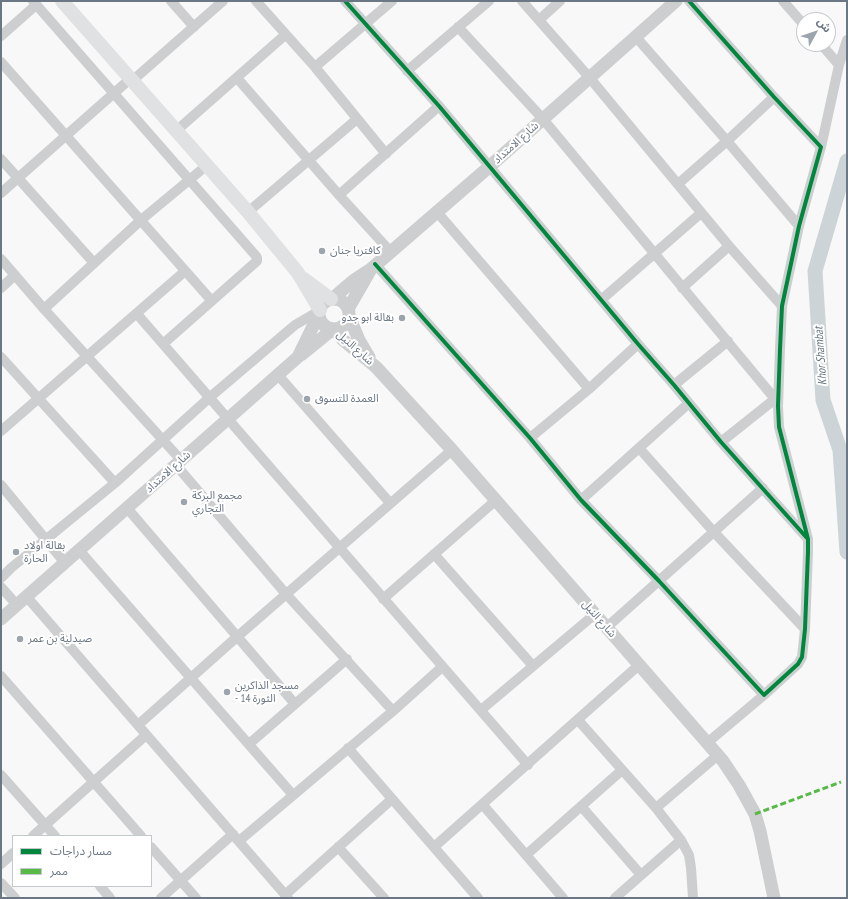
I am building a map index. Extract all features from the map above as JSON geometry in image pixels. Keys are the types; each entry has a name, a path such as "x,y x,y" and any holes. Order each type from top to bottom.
{"main road":[{"path":"62,1 248,212 298,273 319,312"},
{"path":"298,273 332,299"}],"street":[{"path":"171,1 194,27"},
{"path":"1,193 66,135 223,1"},
{"path":"256,1 315,67 386,154"},
{"path":"345,1 439,106 721,442 808,539"},
{"path":"315,67 392,1"},
{"path":"407,71 489,1"},
{"path":"522,1 589,78 729,246 782,306"},
{"path":"539,20 560,1"},
{"path":"689,1 821,148"},
{"path":"783,1 796,16"},
{"path":"1,36 35,3 257,258 257,261 211,300 163,344"},
{"name":"شارع الامتداد","path":"348,312 373,266 437,212 636,37 669,4"},
{"path":"458,27 543,119 682,288 728,341 776,402"},
{"path":"176,131 285,35"},
{"path":"636,37 728,141 799,226"},
{"path":"707,743 764,695 798,664 802,657 805,629 808,539 783,446 776,402 782,306 799,226 821,148 839,65 847,40"},
{"path":"828,52 839,65"},
{"path":"1,62 141,220 184,272 211,300"},
{"path":"237,78 390,251"},
{"path":"678,184 728,141 774,97"},
{"path":"339,195 439,106"},
{"path":"248,212 356,119"},
{"path":"1,159 94,263"},
{"path":"44,309 141,220 206,166"},
{"path":"437,212 589,389"},
{"path":"602,300 701,213"},
{"path":"682,288 729,246"},
{"path":"1,259 44,309 163,440 179,463 286,594 393,710"},
{"path":"1,578 115,483 209,398 295,325 319,312 326,301 332,299 373,266 530,438 581,500 659,581 764,695"},
{"path":"1,431 88,357 184,272"},
{"path":"1,288 15,275"},
{"path":"298,357 333,329 342,327 345,324 348,312 344,303 332,299"},
{"path":"319,312 322,322 328,328 333,329"},
{"name":"شارع الامتداد","path":"1,619 298,357 319,312"},
{"name":"شارع النيل","path":"348,312 359,340 376,367"},
{"path":"137,314 227,420 528,765"},
{"name":"شارع النيل","path":"333,329 343,340 376,367 452,450 718,755 739,785 755,814 774,898"},
{"path":"674,385 728,341"},
{"path":"530,438 589,389 638,344"},
{"path":"1,357 115,483"},
{"path":"278,375 390,503"},
{"path":"721,442 776,402"},
{"path":"581,500 689,403"},
{"path":"639,448 713,531 805,629"},
{"path":"138,725 338,548 452,450"},
{"path":"1,485 65,563"},
{"path":"607,627 763,488"},
{"path":"383,599 495,501"},
{"path":"127,508 295,704"},
{"path":"79,550 293,795"},
{"path":"434,554 533,666"},
{"path":"1,587 22,600 138,725 287,896 338,847 392,799"},
{"path":"481,710 595,614"},
{"path":"249,744 347,659"},
{"path":"434,848 639,665"},
{"path":"161,898 181,880 293,795 442,666"},
{"path":"1,676 140,835"},
{"path":"578,720 656,808 686,846 689,855 693,898"},
{"path":"34,835 146,735"},
{"path":"348,748 478,898"},
{"path":"656,808 718,755"},
{"path":"526,855 622,770"},
{"path":"1,775 55,835"},
{"path":"483,805 563,898"},
{"path":"581,806 641,875"},
{"path":"615,898 681,840"},
{"path":"338,847 384,898"},
{"path":"152,848 196,898"},
{"path":"1,864 12,854"},
{"path":"1,883 15,898"},
{"path":"101,887 110,898"}],"waterway":[{"name":"Khor Shambat","path":"847,161 815,271 823,400 840,450 847,552"}],"marked path":[{"path":"755,814 841,782"}],"cycle path":[{"path":"345,1 439,106 721,442 807,538"},
{"path":"375,264 530,438 581,500 659,581 764,695 798,664 802,657 805,629 808,539 779,427 778,406 782,306 799,226 821,147 774,97 689,1"}],"place":[{"name":"كافتريا جنان","path":"322,251"},
{"name":"بقالة ابو جدو","path":"402,318"},
{"name":"العمدة للتسوق","path":"307,399"},
{"name":"مجمع البركة التجاري","path":"184,502"},
{"name":"بقالة اولاد الحارة","path":"16,552"},
{"name":"صيدلية بن عمر","path":"20,639"},
{"name":"مسجد الذاكرين - الثورة 14","path":"227,692"}]}
